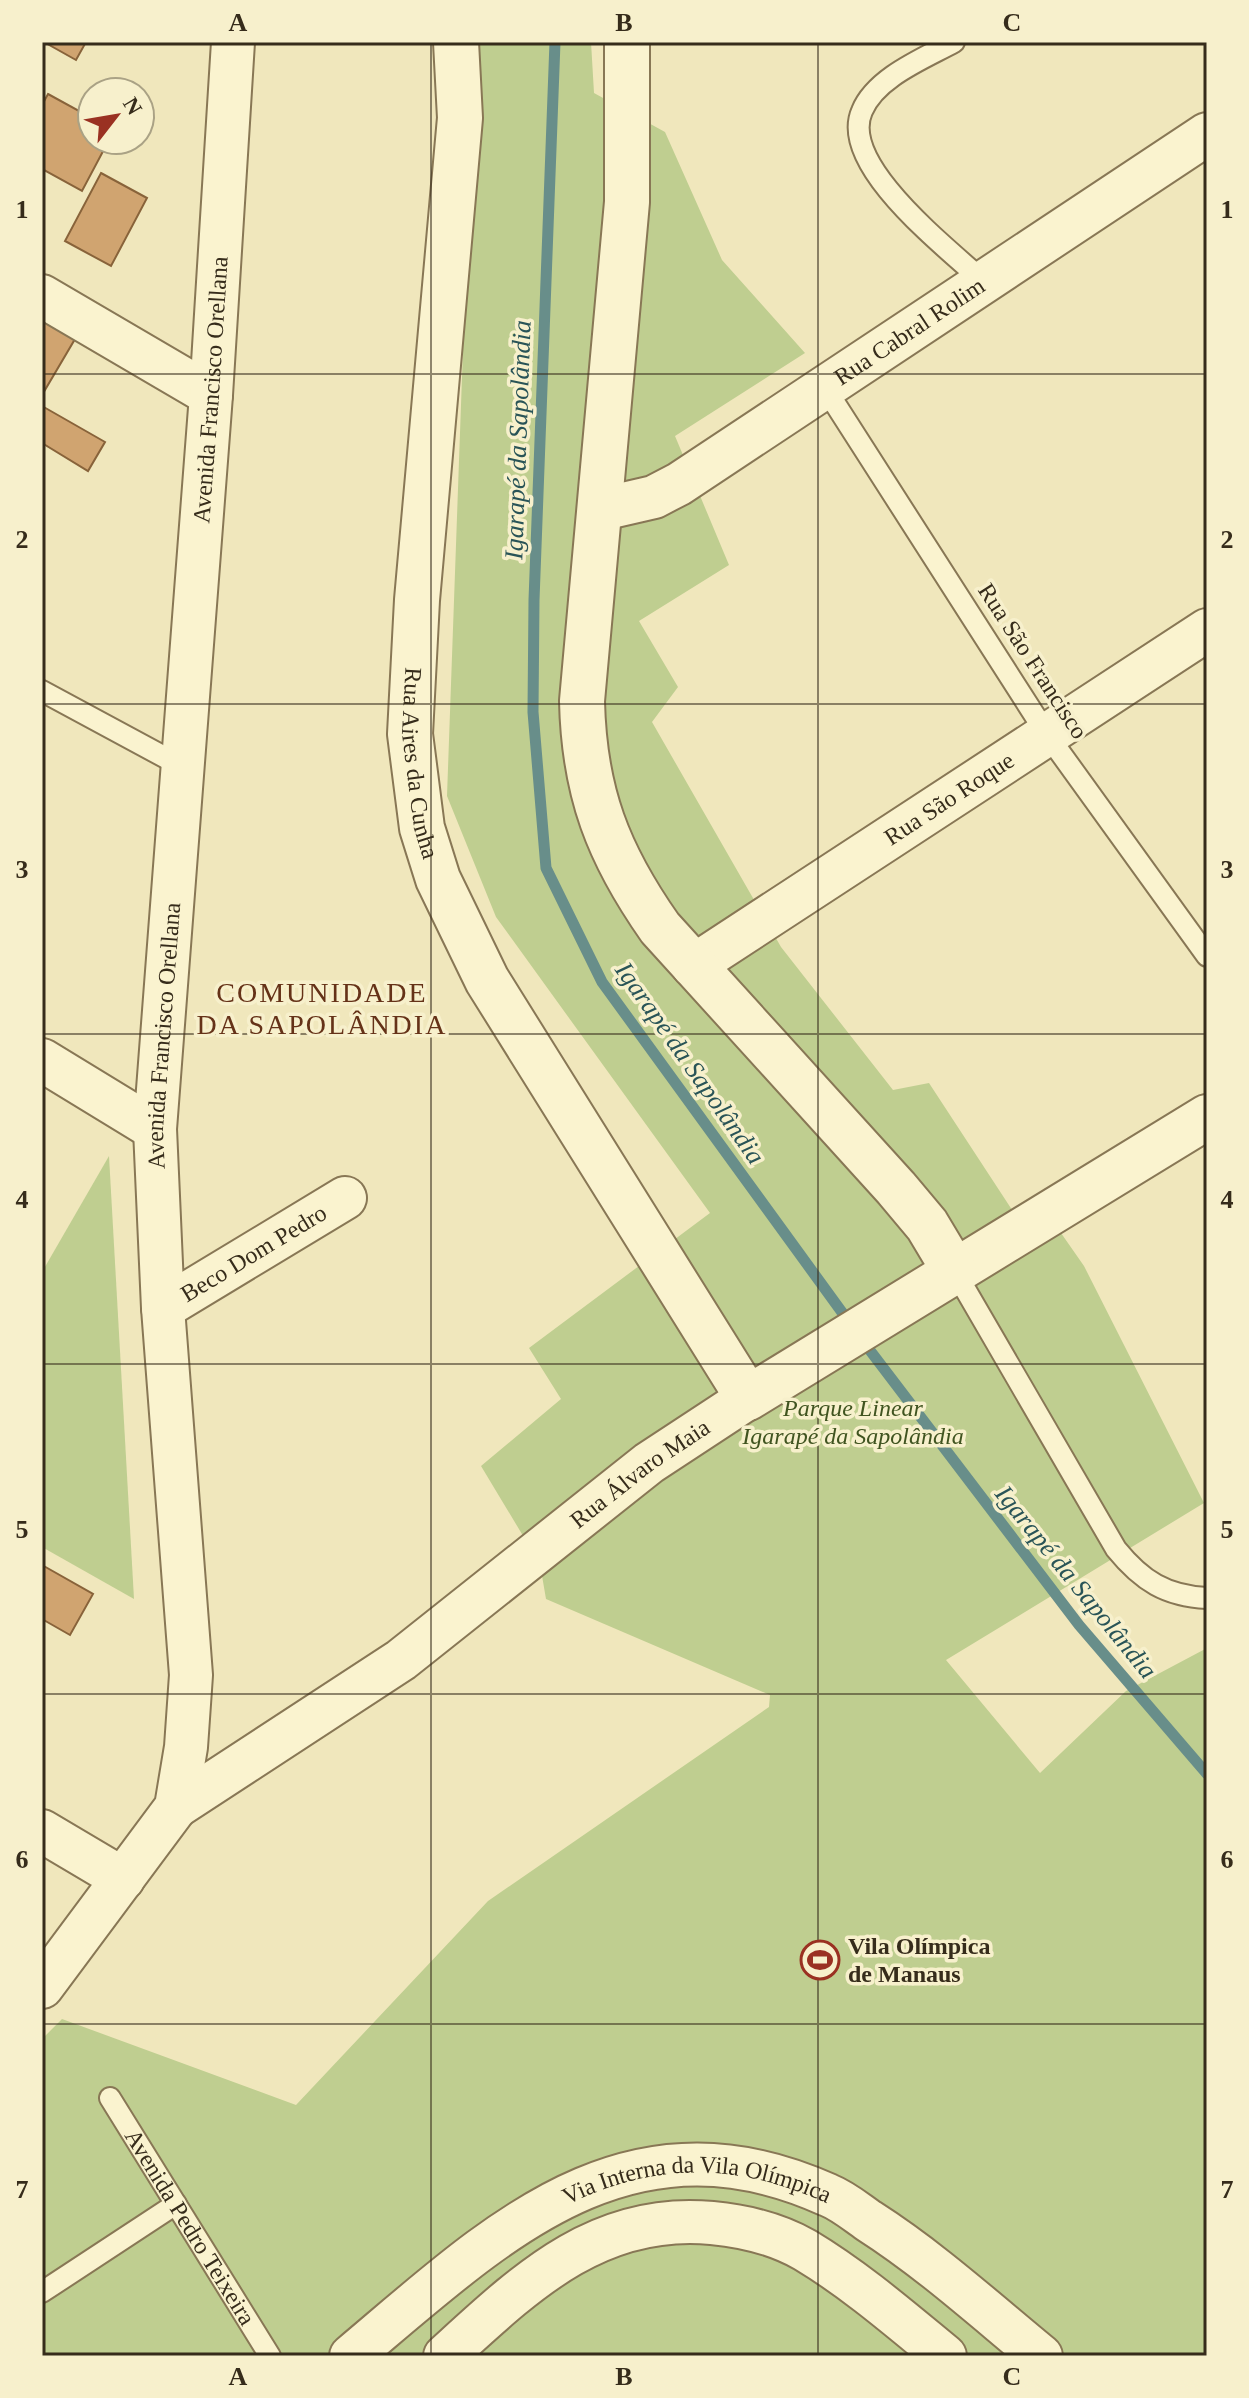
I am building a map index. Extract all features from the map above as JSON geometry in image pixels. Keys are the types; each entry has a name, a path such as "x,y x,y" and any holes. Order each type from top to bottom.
{"street":[{"name":"Avenida Francisco Orellana","path":"42,1987 176,1807 186,1747 191,1675 163,1308 155,1129 211,395 233,42"},
{"name":"Rua Aires da Cunha","path":"456,42 459,134 417,600 411,720 414,785 422,828 438,879 487,980 748,1398"},
{"path":"627,42 627,202 602,509 582,701 583,744 592,792 605,835 628,883 693,966 896,1188 927,1225 954,1270"},
{"name":"Rua Cabral Rolim","path":"602,509 654,497 825,388 1207,134"},
{"path":"42,296 211,395"},
{"name":"Rua São Roque","path":"693,966 1207,630"},
{"path":"42,1060 155,1129"},
{"name":"Rua Álvaro Maia","path":"176,1807 401,1660 649,1463 912,1295 1207,1117"},
{"name":"Beco Dom Pedro","path":"163,1308 345,1198"},
{"path":"42,1831 123,1879"},
{"name":"Via Interna da Vila Olímpica","path":"351,2356 476,2253 533,2213 593,2182 644,2168 704,2163 759,2170 830,2195 901,2242 1041,2356"},
{"name":"Via Interna da Vila Olímpica","path":"445,2356 532,2279 566,2256 604,2236 647,2225 686,2221 745,2227 802,2248 853,2282 945,2356"},
{"path":"967,2356 998,2320"}],"lane":[{"path":"954,42 880,88 862,110 858,132 867,159 884,184 984,282"},
{"name":"Rua São Francisco","path":"825,388 1046,733 1207,956"},
{"path":"42,691 183,767"},
{"path":"954,1270 1116,1549 1135,1572 1157,1587 1180,1597 1207,1598"},
{"name":"Avenida Pedro Teixeira","path":"110,2098 270,2356"},
{"path":"42,2292 176,2204"}],"green space":[{"name":"Parque Linear Igarapé da Sapolândia","path":"474,42 591,42 594,93 665,132 722,260 805,353 675,436 729,565 639,621 678,687 652,722 781,947 893,1090 929,1083 1031,1239 1054,1223 1084,1266 1204,1503 946,1660 1040,1773 1126,1691 1207,1648 1207,2356 42,2356 42,2039 62,2019 296,2105 488,1901 769,1707 770,1695 546,1599 540,1564 481,1466 561,1399 529,1348 710,1213 496,917 447,796"},
{"path":"109,1156 134,1599 42,1547 42,1272"}],"building":[{"path":"44,42 86,42 76,60"},
{"path":"48,94 76,109 76,156 101,156 82,191 42,169 42,105"},
{"path":"101,173 147,198 111,266 65,241"},
{"path":"42,320 75,339 42,395"},
{"path":"42,406 105,442 88,471 42,443"},
{"path":"42,1565 93,1594 70,1635 42,1619"}],"waterway":[{"name":"Igarapé da Sapolândia","path":"555,42 534,600 533,712 546,868 602,982 852,1326"},
{"name":"Igarapé da Sapolândia","path":"862,1340 1079,1625 1207,1774"}],"place":[{"name":"Vila Olímpica de Manaus","path":"820,1960"}],"district":[{"name":"COMUNIDADE DA SAPOLÂNDIA","path":"322,1008"}]}
